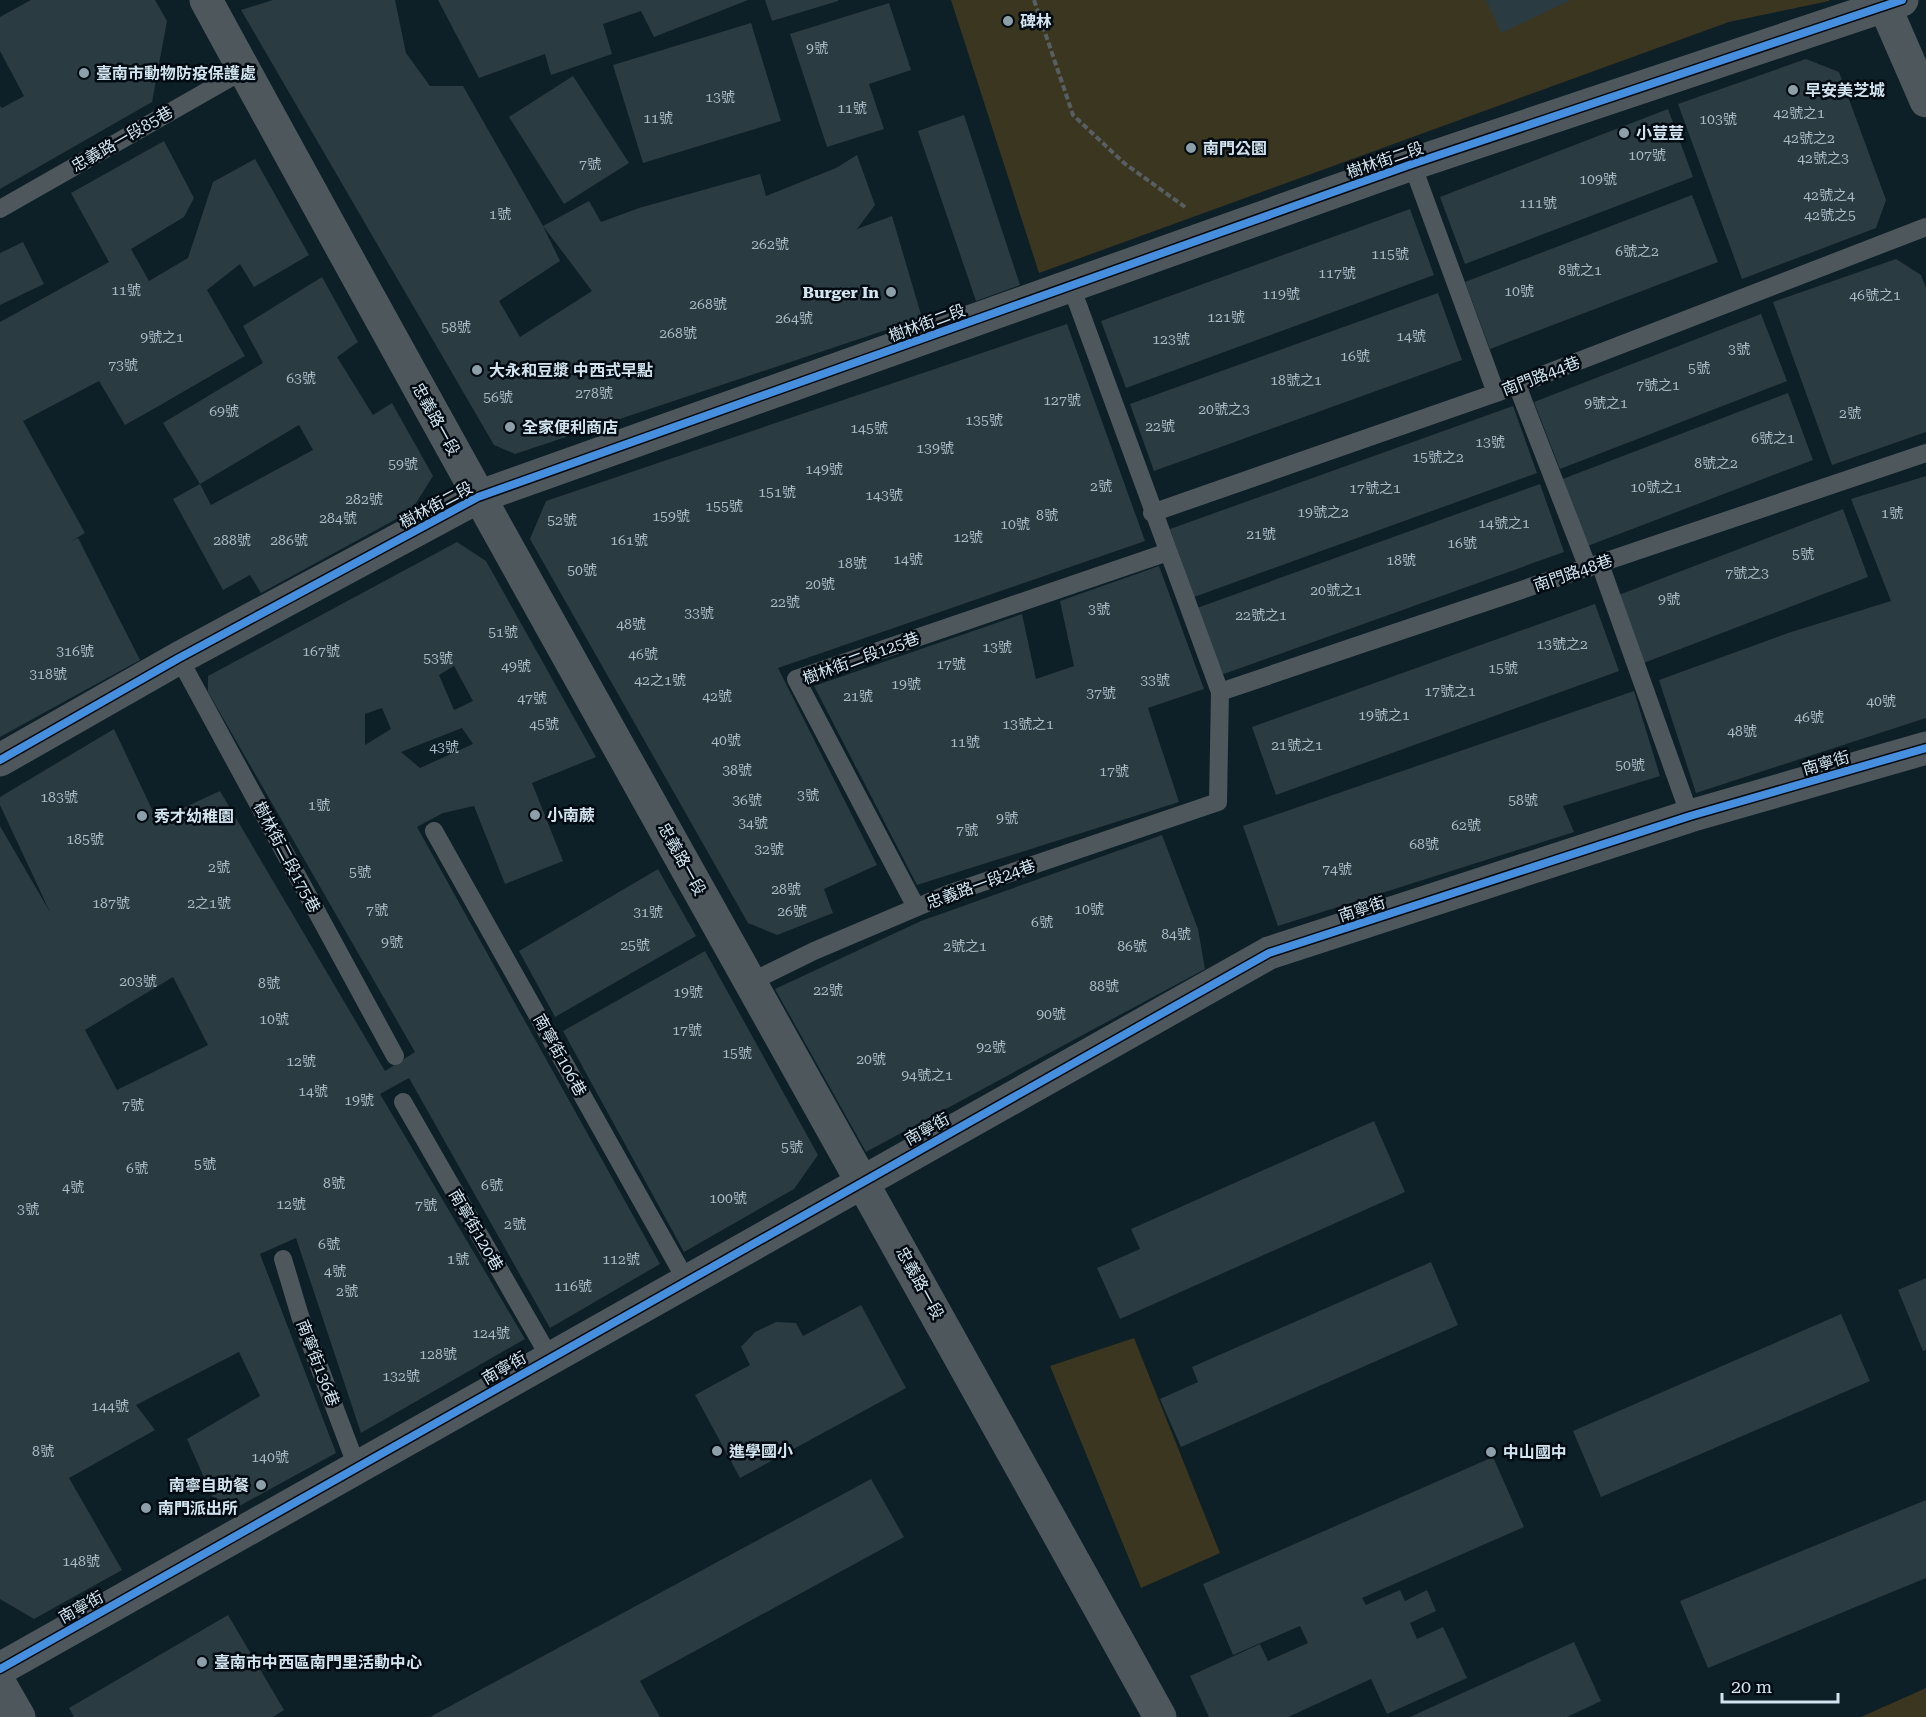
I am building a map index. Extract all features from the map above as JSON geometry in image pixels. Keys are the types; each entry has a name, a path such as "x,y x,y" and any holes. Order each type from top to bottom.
{"street":[{"name":"忠義路一段","path":"206,0 478,496 863,1180 1160,1717"},
{"name":"樹林街二段","path":"0,760 179,658 478,496 1412,164 1890,2"},
{"path":"1890,2 1926,101"},
{"name":"南寧街","path":"0,1669 863,1180 1269,953 1690,816 1926,748"},
{"path":"0,1684 19,1717"}],"lane":[{"name":"忠義路一段85巷","path":"0,209 244,70"},
{"path":"1412,164 1496,393"},
{"name":"南門路44巷","path":"1152,513 1496,393 1926,227"},
{"path":"1071,286 1152,513 1220,692"},
{"path":"1517,385 1594,566 1690,816"},
{"name":"南門路48巷","path":"1220,692 1926,453"},
{"name":"樹林街二段125巷","path":"916,908 796,678 1168,552"},
{"name":"樹林街二段175巷","path":"179,658 395,1056"},
{"name":"忠義路一段24巷","path":"751,982 814,951 916,908 1218,802 1220,692"},
{"name":"南寧街106巷","path":"434,831 686,1280"},
{"name":"南寧街120巷","path":"403,1102 550,1358"},
{"name":"南寧街136巷","path":"283,1259 300,1316 357,1467"}],"path":[{"path":"1034,0 1073,115 1124,163 1219,233"}],"shaded area":[{"name":"南門公園","path":"951,0 1829,1 1729,22 1039,273"},
{"path":"1134,1338 1220,1553 1141,1588 1050,1366"},
{"path":"1926,1688 1926,1717 1861,1717"}],"building":[{"name":"臺南市動物防疫保護處","path":"31,0 155,0 167,21 152,102 0,189 0,106 2,108 24,96 0,51 0,17"},
{"path":"273,0 395,0 406,53 430,86 463,86 543,226 589,201 601,222 639,208 760,174 766,196 836,168 857,155 875,205 857,229 892,216 922,318 515,454 494,445 241,10","holes":["543,226 592,291 520,337 499,301 560,261"]},
{"path":"438,0 748,0 654,37 641,11 603,24 612,54 551,75 545,54 479,78"},
{"path":"765,0 838,0 838,1 772,21"},
{"path":"1486,0 1571,0 1501,33"},
{"path":"889,3 911,70 869,84 884,129 827,147 790,34"},
{"path":"751,23 781,121 643,163 613,65"},
{"path":"1806,59 1839,72 1886,200 1876,228 1742,279 1678,104"},
{"path":"573,76 629,163 564,204 509,117"},
{"path":"1668,109 1693,177 1465,264 1440,197"},
{"path":"964,115 1020,285 976,301 918,131"},
{"path":"164,141 194,198 184,217 131,249 149,281 188,258 213,182 255,159 309,255 254,287 240,264 207,290 245,356 125,425 99,381 23,421 85,533 70,542 78,538 140,660 0,737 0,322 109,262 71,193"},
{"path":"1692,195 1718,262 1490,349 1465,282"},
{"path":"1410,209 1434,275 1126,388 1101,321"},
{"path":"23,242 44,284 0,305 0,253"},
{"path":"1896,259 1921,275 1926,288 1926,432 1832,465 1773,302"},
{"path":"322,277 358,342 337,357 373,415 392,403 433,476 411,511 261,593 250,575 223,590 173,499 200,484 163,423 263,363 243,326","holes":["299,425 313,450 211,505 200,484"]},
{"path":"1438,293 1462,360 1154,471 1130,404"},
{"path":"1761,314 1787,381 1560,469 1534,402"},
{"path":"1067,324 1145,541 778,668 877,865 824,889 833,913 777,935 748,923 530,539 546,501"},
{"path":"1788,393 1813,460 1585,547 1560,480"},
{"path":"1513,406 1537,473 1194,597 1170,529"},
{"path":"1926,476 1926,718 1696,793 1659,680 1788,633 1891,601 1851,499"},
{"path":"1540,484 1564,552 1221,675 1197,608"},
{"path":"1843,509 1868,577 1641,664 1616,596"},
{"path":"457,542 486,561 596,757 532,783 563,861 505,884 474,806 443,813 417,827 660,1264 550,1328 409,1078 380,1094 525,1339 361,1433 296,1238 260,1254 336,1453 221,1516 187,1439 260,1396 239,1352 136,1405 155,1430 69,1478 122,1570 34,1619 0,1599 0,826 50,912 0,805 0,797 114,729 157,820 220,791 385,1071 415,1052 208,692 208,676","holes":["454,666 473,701 454,710 439,675","382,708 391,729 365,745 365,714","462,728 473,744 420,768 401,752","173,977 208,1045 117,1090 85,1030"]},
{"path":"1159,566 1204,689 1148,708 1179,802 917,885 814,686 1022,614 1036,679 1074,666 1060,601"},
{"path":"1595,604 1619,671 1276,795 1252,727"},
{"path":"1634,691 1660,776 1563,806 1574,832 1278,926 1243,826"},
{"path":"1162,835 1198,929 1205,969 866,1152 775,989 921,921"},
{"path":"658,869 696,936 555,1017 519,951"},
{"path":"705,951 818,1155 794,1189 684,1252 563,1031"},
{"path":"1374,1121 1405,1192 1120,1319 1097,1268 1140,1249 1131,1229"},
{"path":"1431,1262 1458,1325 1181,1447 1160,1399 1198,1382 1192,1367"},
{"path":"1926,1278 1926,1350 1923,1351 1898,1290"},
{"path":"861,1305 906,1388 740,1478 695,1395 750,1365 741,1347 755,1332 776,1322 796,1323 803,1336"},
{"path":"1841,1314 1870,1381 1601,1497 1573,1431"},
{"path":"1493,1457 1524,1527 1362,1598 1366,1605 1400,1590 1405,1601 1427,1590 1436,1611 1410,1623 1417,1639 1443,1627 1467,1678 1387,1714 1371,1679 1288,1717 1209,1717 1190,1676 1260,1644 1268,1661 1308,1643 1300,1626 1233,1655 1203,1584"},
{"path":"871,1479 904,1537 640,1681 660,1717 430,1717"},
{"path":"1926,1500 1926,1578 1708,1668 1680,1601"},
{"name":"臺南市中西區南門里活動中心","path":"228,1615 284,1710 273,1717 74,1717 69,1708"},
{"path":"1574,1642 1601,1701 1567,1717 1410,1717"}],"cycle path":[{"path":"0,760 179,658 478,497 1412,164 1902,0"},
{"path":"0,1669 1269,953 1690,816 1926,748"}],"place":[{"name":"碑林","path":"1008,21"},
{"name":"臺南市動物防疫保護處","path":"84,73"},
{"name":"早安美芝城","path":"1793,90"},
{"name":"小荳荳","path":"1624,133"},
{"name":"南門公園","path":"1191,148"},
{"name":"Burger In","path":"891,292"},
{"name":"大永和豆漿 中西式早點","path":"477,370"},
{"name":"全家便利商店","path":"510,427"},
{"name":"小南蕨","path":"535,815"},
{"name":"秀才幼稚園","path":"142,816"},
{"name":"進學國小","path":"717,1451"},
{"name":"中山國中","path":"1491,1452"},
{"name":"南寧自助餐","path":"261,1485"},
{"name":"南門派出所","path":"146,1508"},
{"name":"臺南市中西區南門里活動中心","path":"202,1662"}]}
